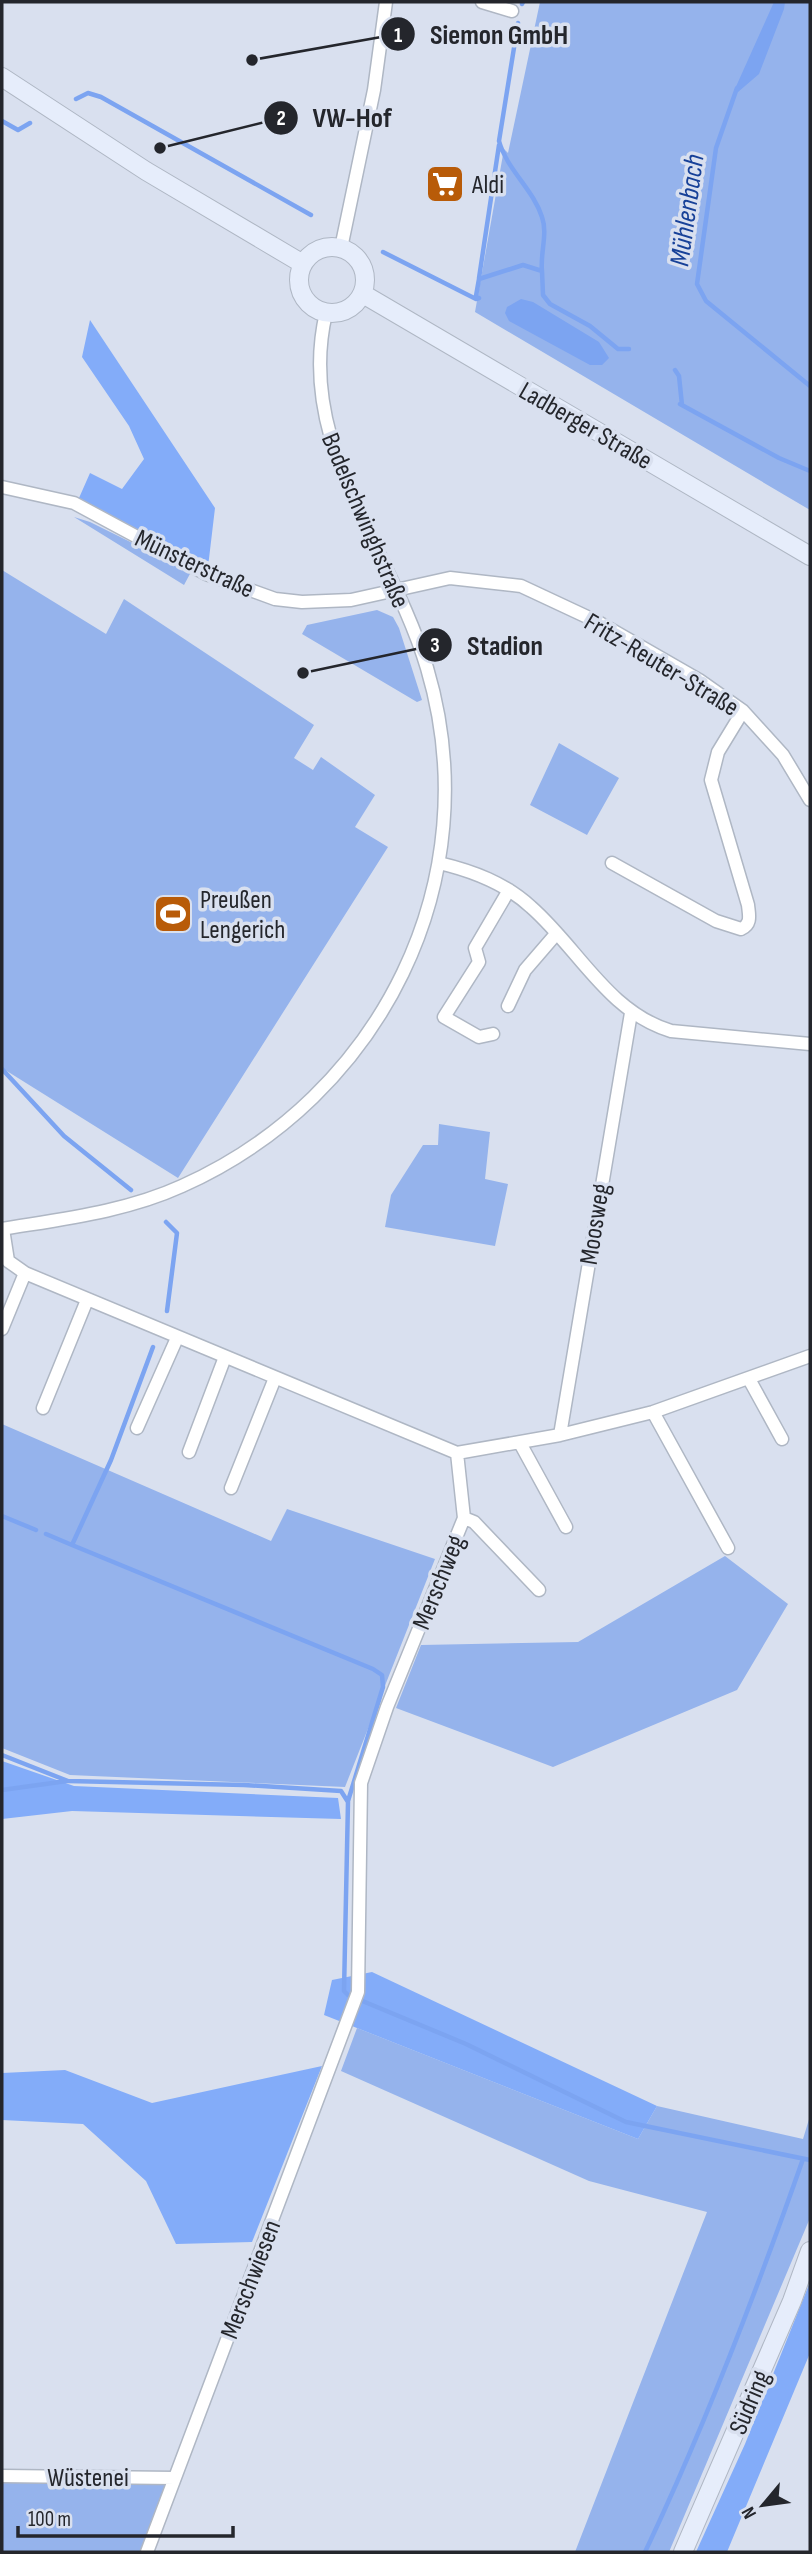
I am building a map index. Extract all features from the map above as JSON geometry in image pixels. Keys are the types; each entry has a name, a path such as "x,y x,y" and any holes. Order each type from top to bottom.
{"main road":[{"path":"2,77 135,164 303,264"},
{"path":"341,248 350,252 362,266 365,285 363,294 343,312 326,313 308,303 302,294 299,274 303,264 319,249 341,248"},
{"name":"Ladberger Straße","path":"363,294 810,556"},
{"name":"Südring","path":"683,2552 792,2301 810,2250"}],"street":[{"path":"341,248 374,90 386,2"},
{"path":"482,2 512,11"},
{"name":"Bodelschwinghstraße","path":"2,1229 119,1207 178,1188 250,1150 300,1113 345,1065 393,994 416,943 439,863 444,786 442,737 427,668 345,476 323,415 318,361 326,313"},
{"name":"Münsterstraße","path":"2,487 74,503 206,574 275,599 302,602 351,600 394,588"},
{"name":"Fritz-Reuter-Straße","path":"394,588 450,578 521,586 597,622 699,680 743,711 783,755 810,800"},
{"path":"612,863 716,920 741,929 750,922 748,905 711,780 718,752 743,711"},
{"path":"439,863 481,875 509,890 532,907 631,1013 652,1025 671,1031 810,1044"},
{"path":"493,1034 480,1037 444,1017 479,962 475,948 509,890"},
{"path":"508,1006 525,970 555,934"},
{"name":"Moosweg","path":"560,1435 631,1013"},
{"path":"2,1229 8,1261 25,1273 457,1453 560,1435 653,1412 810,1356"},
{"path":"2,1329 25,1273"},
{"path":"43,1408 87,1300"},
{"path":"137,1428 177,1338"},
{"path":"189,1452 225,1357"},
{"path":"231,1488 275,1378"},
{"path":"749,1379 782,1440"},
{"path":"653,1412 728,1548"},
{"path":"520,1443 566,1527"},
{"name":"Merschweg","path":"358,1992 361,1783 387,1707 464,1518 457,1453"},
{"path":"464,1518 474,1522 539,1590"},
{"name":"Merschwiesen","path":"147,2552 358,1992"},
{"name":"Wüstenei","path":"2,2476 175,2478"}],"shaded area":[{"path":"540,2 810,2 810,510 475,312 504,149 508,153"},
{"path":"774,2 785,2 784,9 759,74 738,92 734,91"},
{"path":"521,299 533,302 599,342 609,358 602,365 590,365 509,321 505,313 507,307"},
{"path":"90,320 215,508 208,567 79,498 90,473 122,489 144,459 129,426 82,357"},
{"path":"74,517 90,522 191,572 184,585"},
{"name":"Preußen Lengerich","path":"2,570 106,634 124,599 314,725 294,758 313,770 321,757 375,795 355,827 388,847 178,1178 2,1068"},
{"path":"377,610 393,617 399,628 422,700 417,702 302,634 307,625"},
{"path":"559,743 619,778 587,835 530,805"},
{"path":"439,1124 490,1132 485,1179 508,1184 495,1246 385,1227 391,1195 423,1145 438,1145"},
{"path":"2,1424 271,1541 287,1509 435,1559 345,1787 70,1775 2,1748"},
{"path":"725,1556 788,1604 737,1690 553,1767 396,1708 421,1645 578,1642"},
{"path":"2,1761 74,1786 338,1798 341,1819 72,1811 2,1819"},
{"path":"372,1972 657,2106 638,2139 324,2015 332,1980"},
{"path":"357,2028 638,2139 657,2106 803,2139 810,2116 810,2218 669,2552 575,2552 707,2212 589,2181 341,2071"},
{"path":"322,2066 252,2242 176,2244 146,2181 83,2124 2,2120 2,2073 65,2070 152,2103"},
{"path":"810,2282 810,2353 727,2552 696,2552 745,2444"},
{"path":"2,2482 166,2484 140,2552 2,2552"}],"waterway":[{"path":"518,23 499,141 542,217 542,271"},
{"name":"Mühlenbach","path":"737,88 716,148 697,284 706,301 810,386"},
{"path":"76,99 88,93 101,97 311,215"},
{"path":"2,121 18,130 30,123"},
{"path":"479,278 499,145"},
{"path":"383,252 476,299 479,298"},
{"path":"476,296 479,279 523,265 542,271 543,295 550,304 590,326 618,349 629,349"},
{"path":"675,370 679,376 682,405"},
{"path":"680,404 779,458 810,471"},
{"path":"2,1069 64,1136 131,1190"},
{"path":"166,1222 177,1233 167,1311"},
{"path":"153,1347 111,1460 72,1545 382,1675 383,1687 348,1801"},
{"path":"2,1516 36,1530"},
{"path":"46,1534 72,1545"},
{"path":"2,1755 68,1781 244,1785 341,1791 348,1802 344,1991 348,1995 466,2044 626,2122 810,2160"},
{"path":"2,1790 67,1781"},
{"path":"645,2552 729,2358 803,2159"}],"place":[{"name":"Siemon GmbH","path":"252,60"},
{"name":"VW-Hof","path":"160,148"},
{"name":"Aldi","path":"445,184"},
{"name":"Stadion","path":"303,673"},
{"name":"Preußen Lengerich","path":"173,914"}]}
